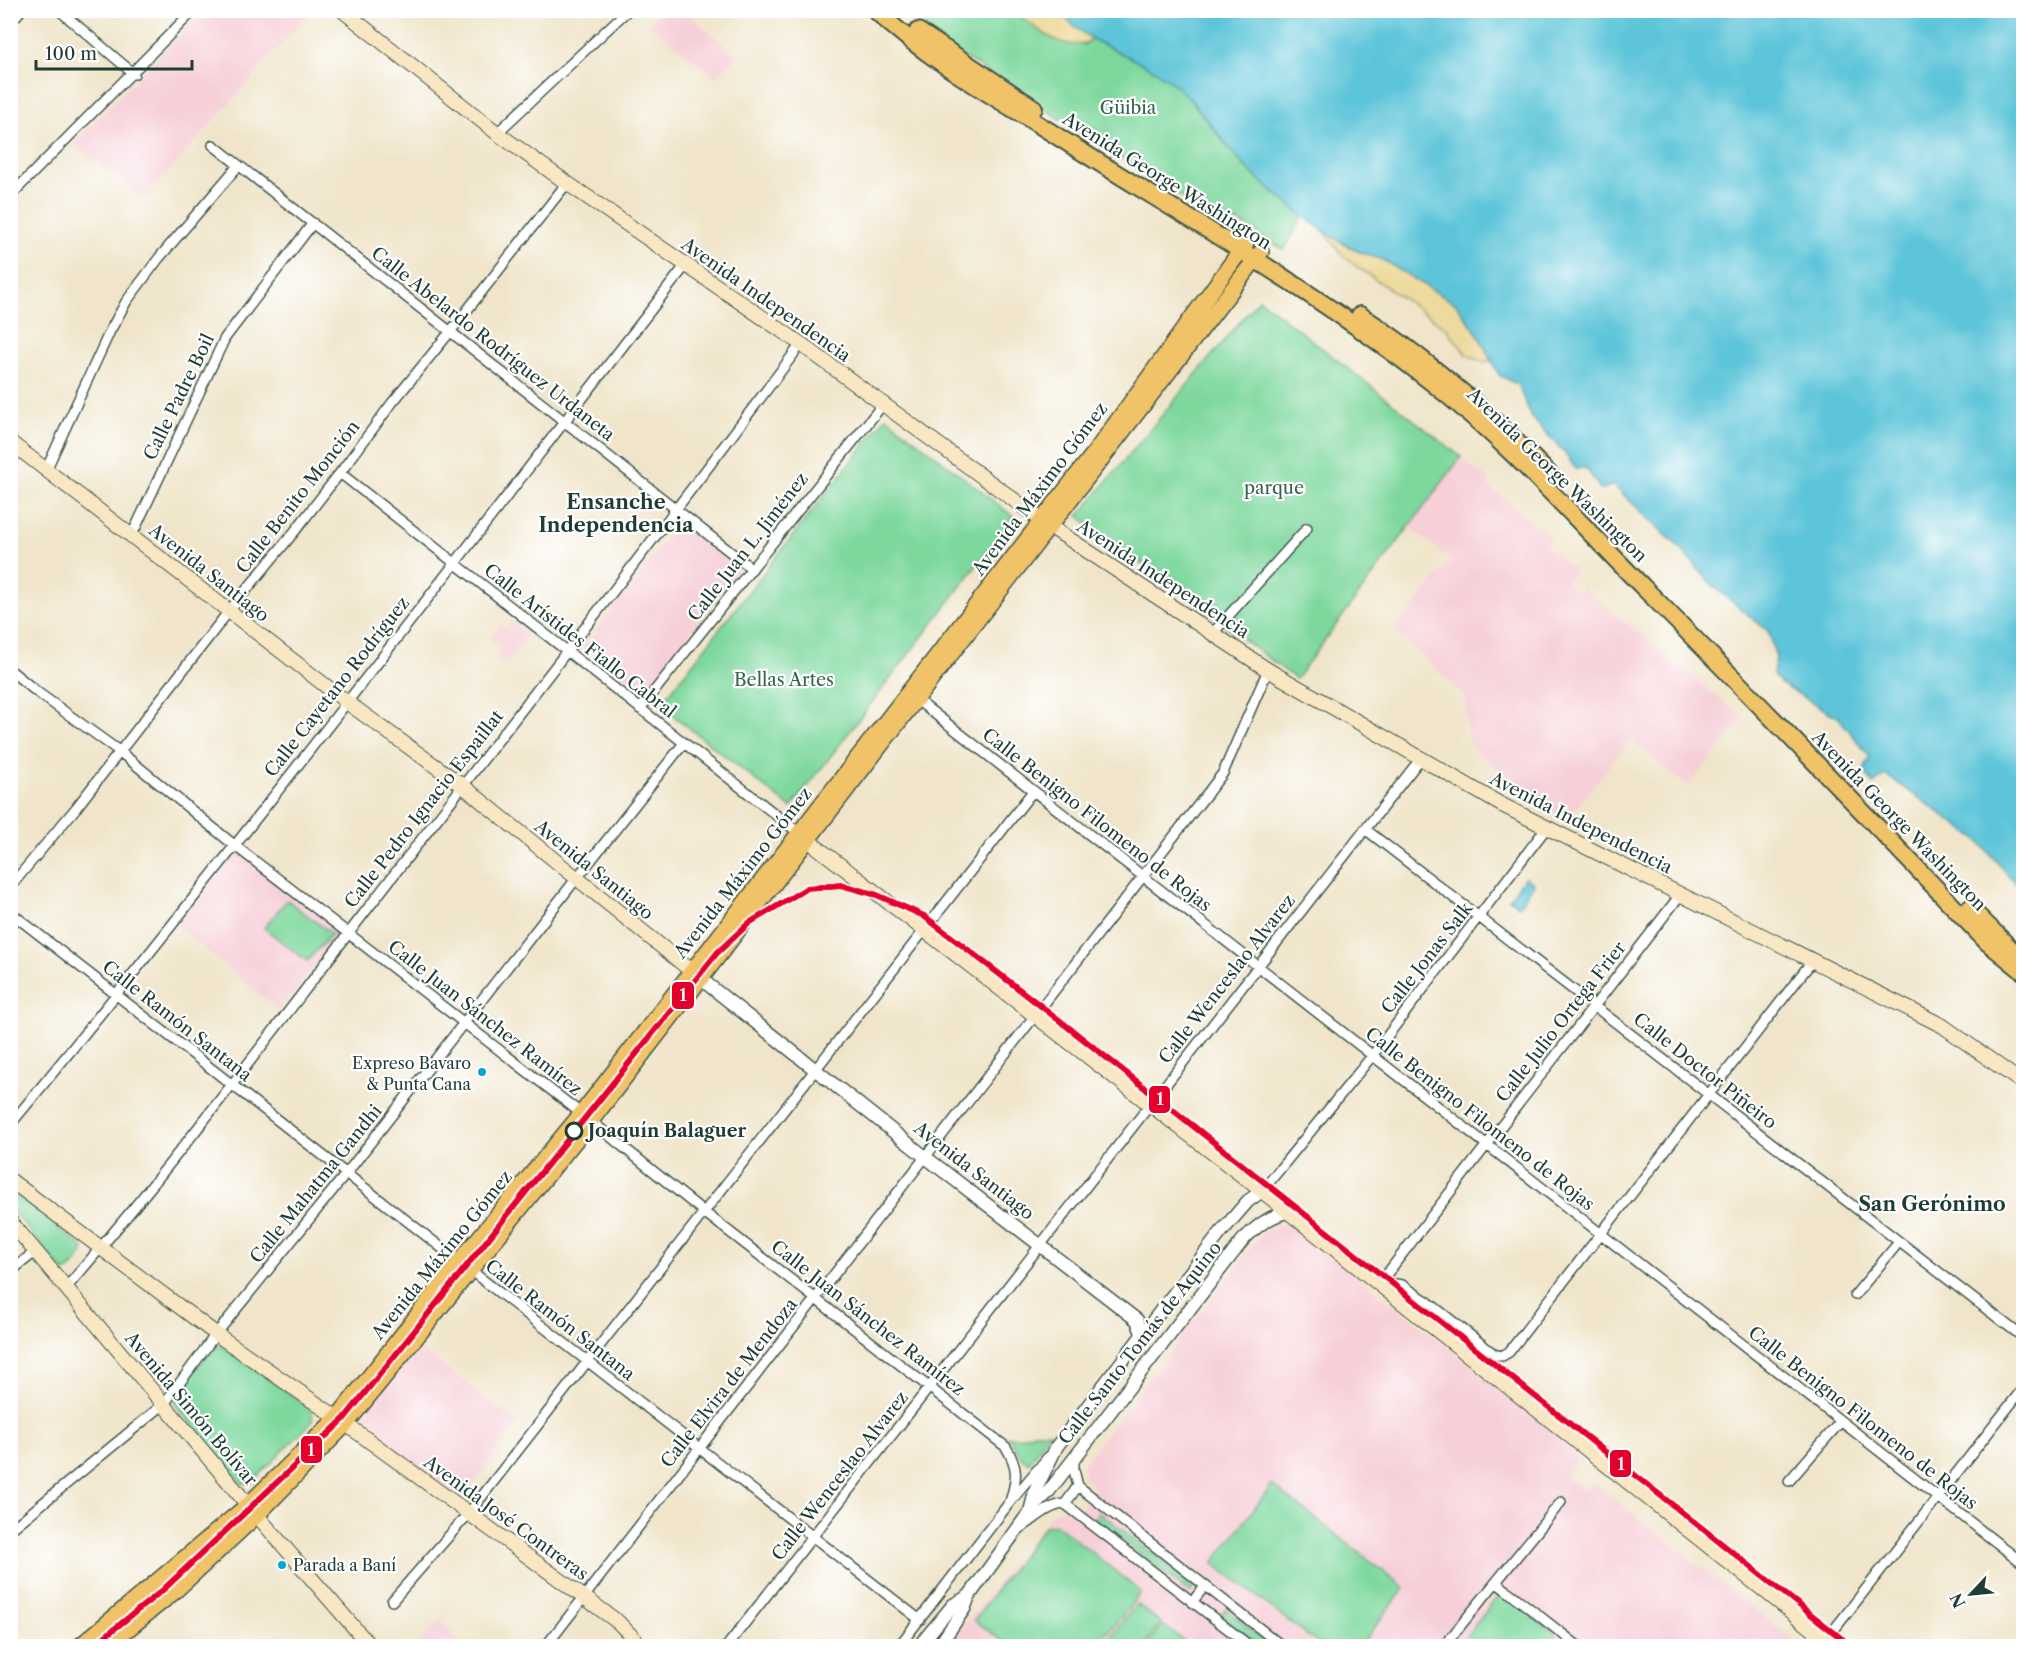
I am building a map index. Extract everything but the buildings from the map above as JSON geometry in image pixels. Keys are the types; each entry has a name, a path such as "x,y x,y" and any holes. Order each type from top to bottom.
{"highway":[{"name":"Avenida George Washington","path":"874,10 953,70 1161,202 1244,246"},
{"name":"Avenida George Washington","path":"891,10 908,25 1244,246 1437,386 1499,440 1732,676 1987,942 2024,972"},
{"name":"Avenida George Washington","path":"1258,256 1386,332 1467,395 1518,442 1917,855 2024,959"}],"main road":[{"name":"Avenida Independencia","path":"342,10 497,133 567,183 801,344 1046,523 1268,670 1500,804 1943,1026 2024,1084"},
{"name":"Avenida Máximo Gómez","path":"803,837 916,700 1244,246"},
{"name":"Avenida Máximo Gómez","path":"107,1647 174,1592 252,1510 342,1421 586,1117 1046,523 1258,256"},
{"name":"Avenida Santiago","path":"10,442 348,703 463,786 696,975"},
{"path":"803,837 1262,1191 1830,1643"},
{"name":"Avenida José Contreras","path":"10,1180 216,1334 342,1421 618,1622 641,1647"},
{"name":"Avenida Simón Bolívar","path":"10,1221 367,1645"},
{"name":"Avenida Máximo Gómez","path":"80,1647 252,1510"}],"street":[{"path":"10,23 21,10"},
{"path":"59,10 134,74"},
{"path":"10,196 134,74 194,10"},
{"path":"497,133 628,10"},
{"name":"Calle Abelardo Rodríguez Urdaneta","path":"213,145 752,569"},
{"path":"46,470 110,331 126,302 159,258 238,166"},
{"name":"Calle Benito Monción","path":"10,887 76,808 567,183"},
{"name":"Calle Padre Boil","path":"132,535 225,338 313,223"},
{"name":"Calle Cayetano Rodríguez","path":"10,1125 117,995 348,703 685,266"},
{"name":"Calle Pedro Ignacio Espaillat","path":"66,1288 231,1084 348,934 676,511 801,344"},
{"name":"Calle Juan L. Jiménez","path":"640,710 882,404"},
{"name":"Calle Arístides Fiallo Cabral","path":"340,473 803,837"},
{"path":"1213,633 1307,528"},
{"name":"Calle Juan Sánchez Ramírez","path":"10,670 119,751 234,845 586,1117 1006,1447 1017,1470 1010,1502"},
{"name":"Calle Elvira de Mendoza","path":"546,1647 1222,773 1268,670"},
{"name":"Calle Benigno Filomeno de Rojas","path":"916,700 2024,1564"},
{"name":"Calle Mahatma Gandhi","path":"10,1530 165,1404 216,1334 346,1174 684,743"},
{"name":"Calle Wenceslao Alvarez","path":"727,1647 1421,758"},
{"path":"392,1601 469,1513 1033,791"},
{"name":"Calle Jonas Salk","path":"1262,1191 1372,1056 1547,827"},
{"name":"Calle Doctor Piñeiro","path":"1365,829 2024,1338"},
{"name":"Calle Julio Ortega Frier","path":"1380,1286 1681,894"},
{"name":"Calle Ramón Santana","path":"10,912 920,1620"},
{"path":"1380,1286 1389,1283 1402,1285 1428,1302 1494,1354 1502,1356 1509,1352 1813,960"},
{"name":"Avenida Santiago","path":"696,975 924,1156 1137,1320 1143,1336"},
{"name":"Calle Santo Tomás de Aquino","path":"899,1647 1010,1502 1143,1336 1222,1231 1248,1201 1262,1191"},
{"name":"Calle Santo Tomás de Aquino","path":"939,1647 964,1610 969,1596 1031,1510 1049,1491 1243,1240 1259,1224 1273,1215 1287,1212"},
{"path":"1855,1295 1899,1242"},
{"path":"10,1272 36,1251"},
{"path":"1830,1643 1938,1497 2024,1387"},
{"path":"1789,1481 1841,1421"},
{"name":"Calle Santo Tomás de Aquino","path":"1031,1510 1035,1491 1057,1446"},
{"path":"1074,1456 1074,1470 1078,1486 1282,1647"},
{"path":"1019,1528 1049,1507 1065,1504 1078,1486"},
{"path":"1446,1646 1562,1503"},
{"path":"1065,1504 1250,1647"},
{"path":"1497,1583 1578,1647"},
{"path":"1192,1602 1205,1586"},
{"path":"919,1647 953,1605 969,1596"},
{"path":"1208,1615 1221,1598"}],"shaded area":[{"path":"203,11 311,11 144,200 73,144"},
{"path":"661,11 685,11 738,56 715,77 649,24"},
{"path":"1461,457 1491,481 1488,486 1550,536 1544,545 1575,570 1566,583 1578,592 1582,587 1743,718 1688,787 1630,740 1565,822 1469,745 1464,696 1395,630 1451,560 1407,525"},
{"path":"679,522 738,569 643,695 583,648"},
{"path":"511,621 528,633 506,664 496,656 501,649 489,640 500,624 505,628"},
{"path":"235,850 342,933 279,1011 177,926"},
{"path":"1288,1224 1490,1378 1568,1441 1576,1452 1577,1460 1564,1476 1583,1490 1593,1482 1801,1646 948,1646 1053,1512 1064,1508 1074,1517 1096,1488 1083,1477 1082,1465 1266,1228"},
{"path":"416,1345 518,1423 460,1500 358,1422"},
{"path":"440,1620 464,1646 416,1646"}],"green space":[{"name":"Güibia","path":"897,11 1014,11 1049,37 1084,45 1092,39 1152,69 1170,81 1188,98 1250,171 1303,216 1284,250 1238,221 1228,227 953,50"},
{"name":"parque","path":"1259,299 1461,457 1296,679 1078,516"},
{"name":"Bellas Artes","path":"886,417 1014,517 791,808 660,705"},
{"path":"287,900 332,934 307,961 264,928"},
{"path":"11,1191 84,1248 79,1259 71,1268 64,1272 11,1209"},
{"path":"222,1346 311,1409 313,1421 252,1482 242,1484 177,1407 174,1396 214,1347"},
{"path":"1034,1432 1050,1432 1029,1463 1023,1459 1007,1436 1017,1438"},
{"path":"1272,1485 1405,1588 1360,1646 1321,1646 1213,1563"},
{"path":"1099,1512 1195,1586 1190,1593 1094,1518"},
{"path":"1056,1524 1141,1592 1123,1616 1102,1637 1084,1646 1021,1646 1003,1641 974,1620 1044,1526"},
{"path":"1501,1592 1557,1635 1549,1646 1459,1646"},
{"path":"1137,1604 1161,1623 1143,1646 1103,1646"},
{"path":"1225,1609 1273,1646 1260,1646 1220,1616"},
{"path":"1163,1625 1188,1644 1186,1646 1146,1646"}],"sand":[{"path":"1014,11 1058,11 1092,39 1082,44 1061,42 1041,31"},
{"path":"1325,232 1357,251 1383,260 1456,304 1478,334 1491,361 1483,362 1467,355 1446,328 1353,264 1342,255"}],"water":[{"path":"1058,11 2023,11 2023,892 1977,839 1886,775 1873,784 1864,770 1870,757 1839,718 1781,684 1773,675 1776,658 1769,632 1712,585 1683,551 1613,485 1601,490 1586,468 1575,468 1563,451 1531,417 1518,385 1499,375 1478,334 1456,304 1383,260 1357,251 1303,216 1256,177 1235,155 1191,100 1169,80 1151,68 1092,39"},
{"path":"1525,877 1534,884 1519,906 1509,899"}],"transit line":[{"name":"1","path":"93,1646 164,1589 344,1419 717,953 749,923 807,888 841,885 877,895 924,916 1059,1020 1851,1646"}],"place":[{"name":"Expreso Bavaro & Punta Cana","path":"482,1072"},
{"name":"Joaquín Balaguer","path":"574,1131"},
{"name":"Parada a Baní","path":"282,1565"}],"district":[{"name":"Ensanche Independencia","path":"616,514"},
{"name":"San Gerónimo","path":"1932,1204"}]}
